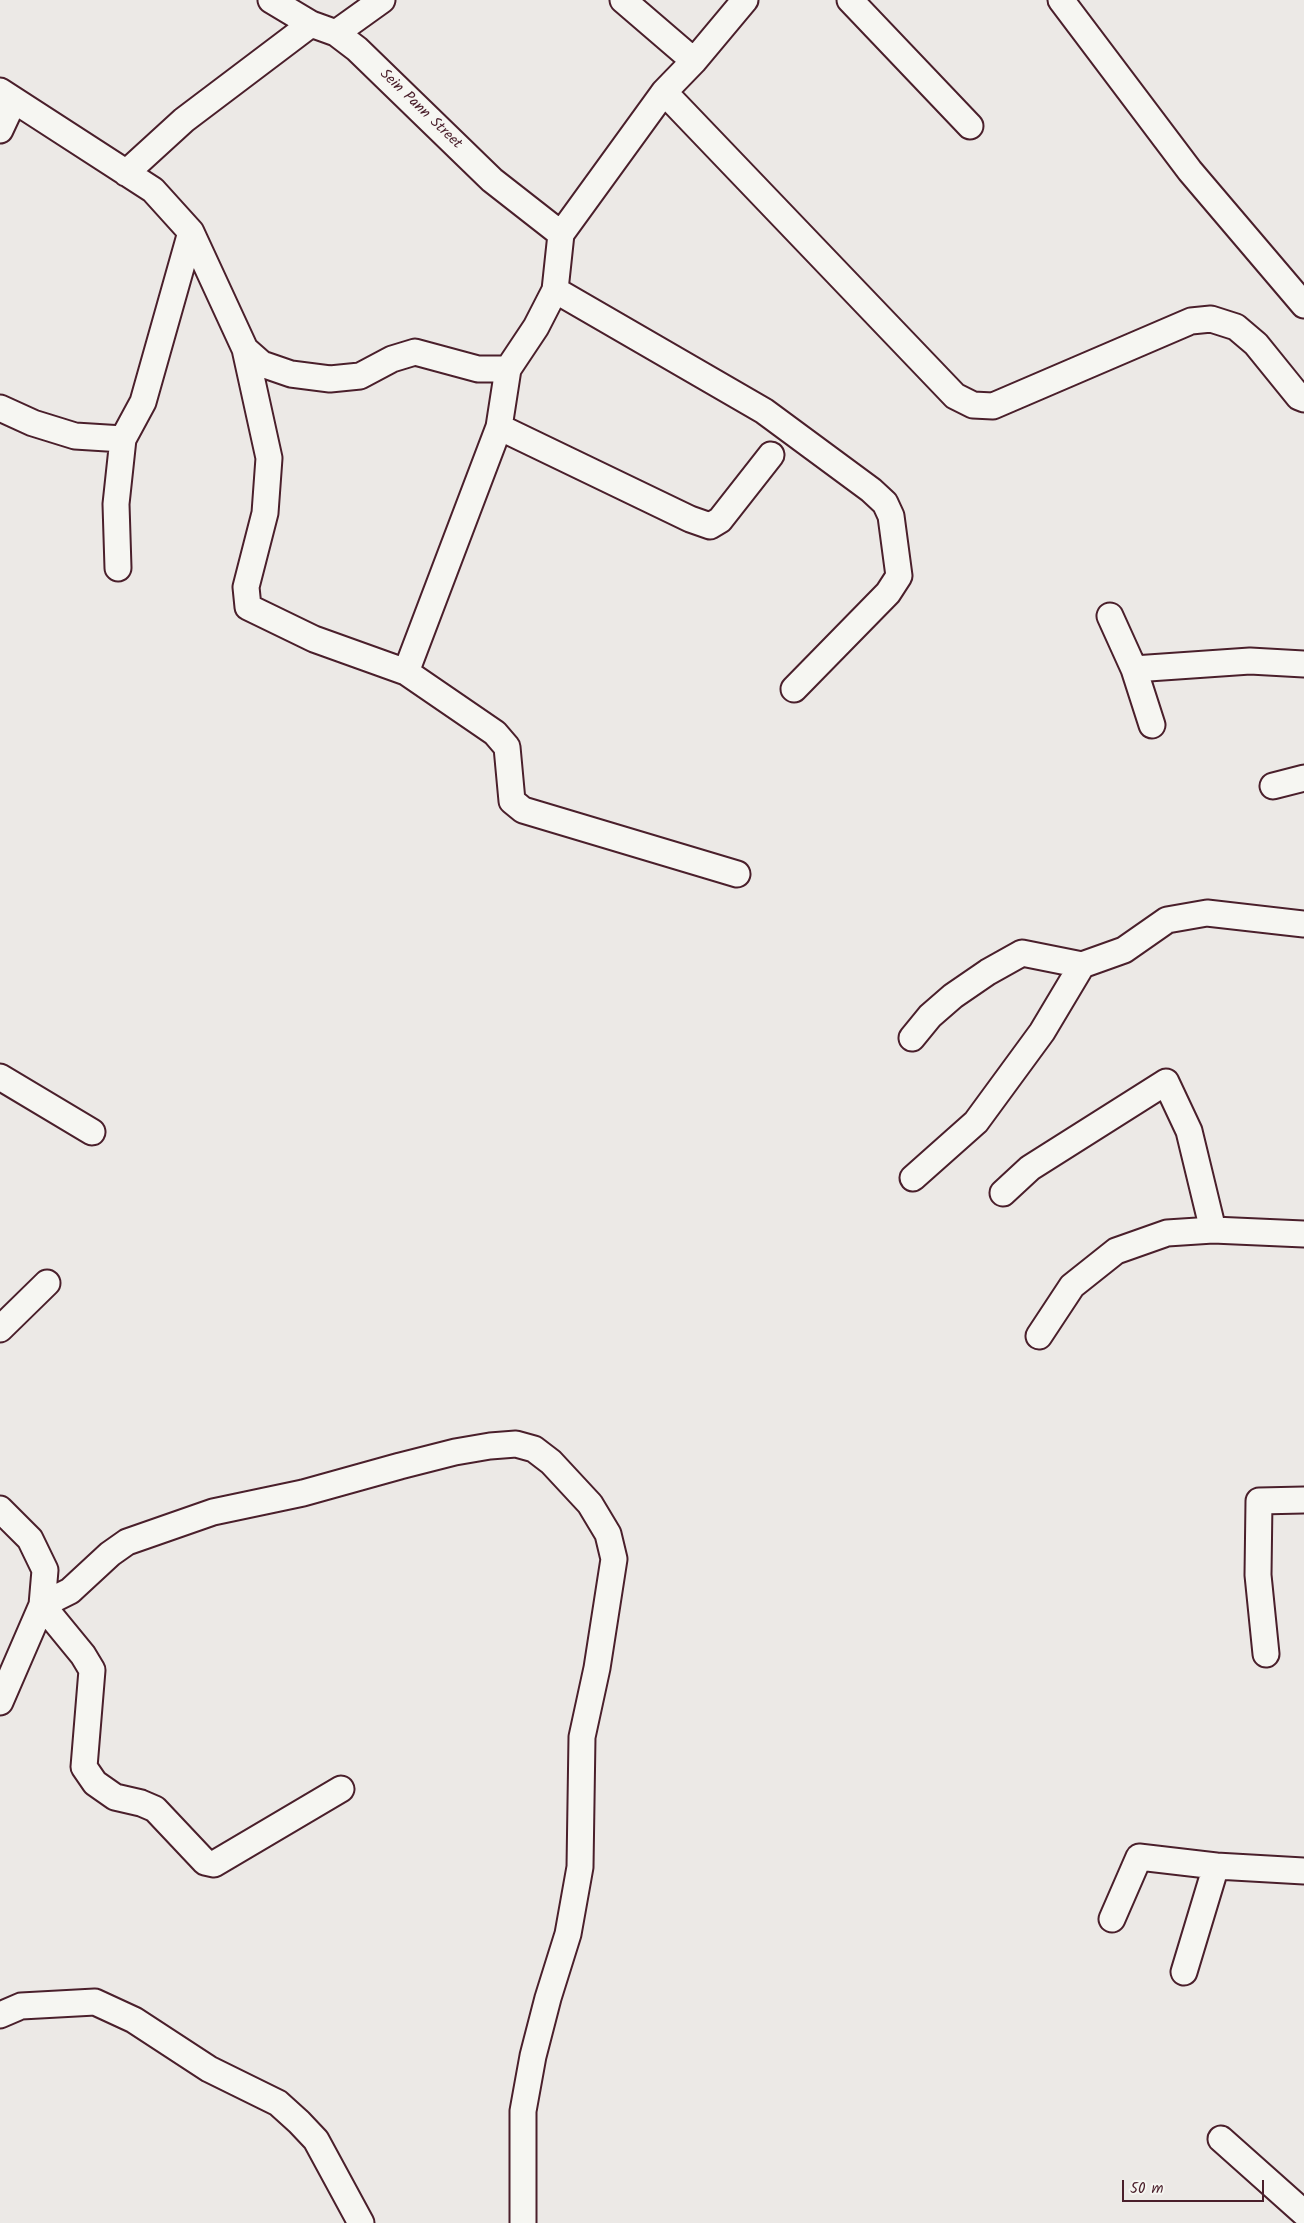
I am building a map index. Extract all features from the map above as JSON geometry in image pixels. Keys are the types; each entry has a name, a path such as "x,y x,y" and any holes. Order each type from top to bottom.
{"street":[{"name":"Sein Pann Street","path":"271,0 311,24 336,33 357,49 492,180 561,234"},
{"path":"336,33 382,0"},
{"path":"623,0 694,61"},
{"path":"406,672 499,427 508,369 536,327 555,290 561,234 664,92 694,61 745,0"},
{"path":"850,0 970,126"},
{"path":"1061,0 1190,171 1304,305"},
{"path":"126,173 184,120 311,24"},
{"path":"664,92 955,396 973,405 993,406 1191,321 1210,319 1236,327 1250,339 1299,397 1304,399"},
{"path":"0,130 7,96 153,190 191,232 245,349 269,458 265,513 246,587 248,607 314,639 406,672 494,733 507,747 512,801 523,810 737,874"},
{"path":"118,568 116,504 123,439 143,402 191,232"},
{"path":"555,290 764,411 871,490 885,503 891,516 899,576 888,593 794,689"},
{"path":"245,349 262,364 291,374 330,379 360,376 392,359 415,352 478,369 508,369"},
{"path":"0,408 34,423 76,436 123,439"},
{"path":"499,427 690,520 710,526 720,520 772,455"},
{"path":"1110,616 1134,669 1152,725"},
{"path":"1134,669 1250,661 1304,664"},
{"path":"1273,786 1304,778"},
{"path":"912,1038 930,1016 953,996 988,972 1022,953 1082,965 1124,950 1167,920 1207,914 1304,924"},
{"path":"913,1178 976,1122 1042,1032 1082,965"},
{"path":"0,1077 92,1132"},
{"path":"1003,1193 1030,1168 1166,1082 1189,1131 1213,1230"},
{"path":"1039,1336 1072,1286 1116,1251 1167,1233 1213,1230 1304,1234"},
{"path":"0,1329 46,1283"},
{"path":"42,1605 70,1591 110,1554 127,1542 213,1512 303,1493 455,1452 516,1444 534,1449 551,1462 590,1504 608,1534 614,1559 597,1668 582,1737 580,1867 568,1934 533,2056 523,2111 523,2223"},
{"path":"1266,1654 1258,1575 1259,1502 1304,1500"},
{"path":"0,1508 30,1539 45,1570 42,1605 0,1702"},
{"path":"42,1605 83,1655 92,1670 84,1767 95,1783 115,1797 141,1803 155,1809 196,1856 205,1862 214,1864 341,1789"},
{"path":"1112,1919 1139,1857 1216,1866 1304,1871"},
{"path":"1184,1972 1216,1866"},
{"path":"0,2015 21,2006 95,2002 134,2020 209,2069 278,2103 316,2140 361,2223"},
{"path":"1222,2139 1304,2213"}]}
